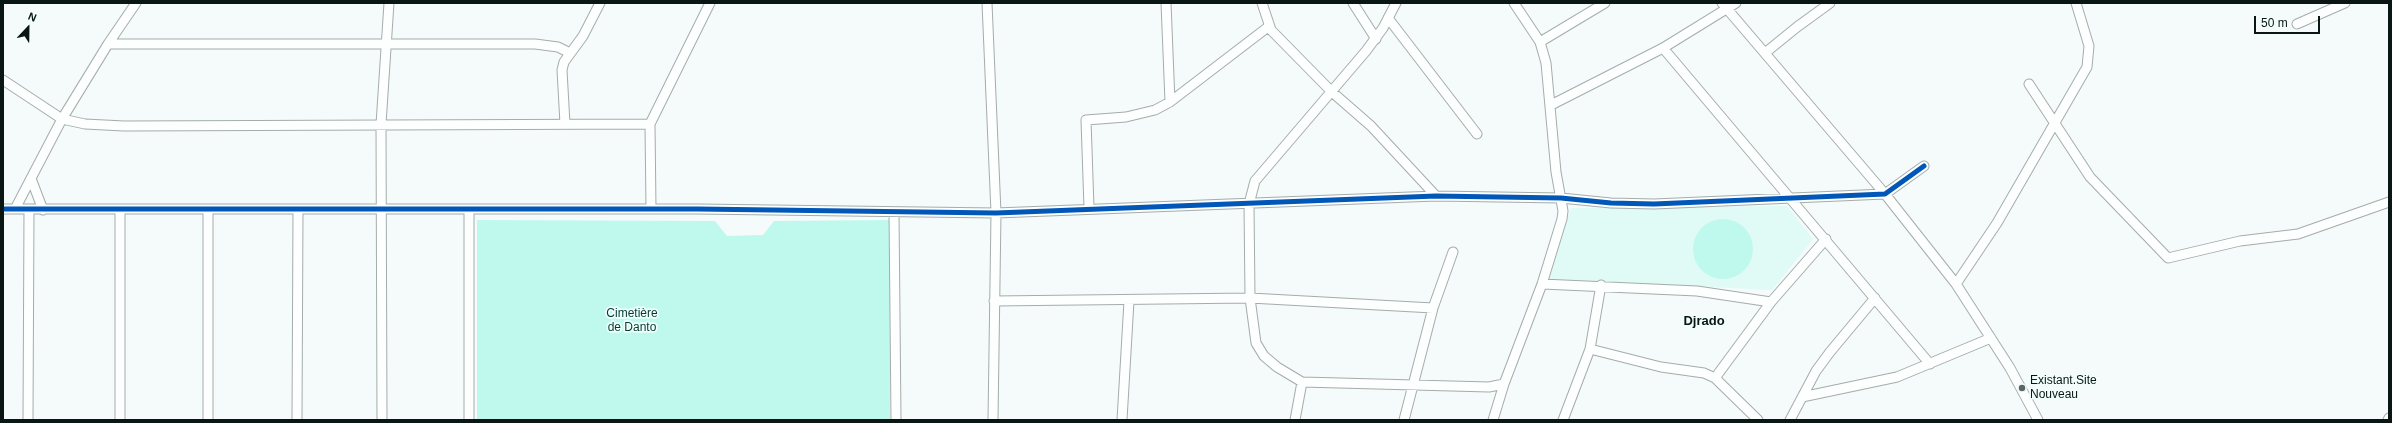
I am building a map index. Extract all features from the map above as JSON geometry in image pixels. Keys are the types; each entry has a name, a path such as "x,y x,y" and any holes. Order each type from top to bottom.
{"street":[{"path":"15,210 32,181 62,119 108,44 136,3"},
{"path":"382,420 381,124 385,45 389,3"},
{"path":"565,124 562,70 570,53 583,36 600,3"},
{"path":"652,210 650,124 710,3"},
{"path":"987,3 996,213 992,420"},
{"path":"1166,3 1170,102"},
{"path":"1262,3 1268,27 1332,92 1371,126 1436,196"},
{"path":"1353,3 1376,39"},
{"path":"1396,3 1376,39 1332,92 1259,175 1252,188 1249,204 1250,298 1256,343 1264,356 1277,367 1302,382 1489,387 1504,384"},
{"path":"1493,420 1504,384 1542,284 1562,219 1546,63 1540,42 1514,3"},
{"path":"1540,42 1605,3"},
{"path":"1551,105 1663,48 1725,6 1736,3"},
{"path":"1765,53 1797,26 1830,3"},
{"path":"1956,284 1997,223 2054,121 2087,67 2090,56 2086,33 2076,3"},
{"path":"2297,24 2345,3"},
{"path":"1725,6 1885,194 1956,284 1991,338 2038,420"},
{"path":"1388,18 1477,134"},
{"path":"1088,208 1086,120 1143,114 1170,102 1268,27"},
{"path":"108,44 546,45 570,53"},
{"path":"1663,48 1826,239 1930,364"},
{"path":"3,80 62,119 85,124 124,126 650,124"},
{"path":"2028,84 2054,121 2090,178 2168,258 2240,241 2298,234 2389,202"},
{"path":"3,210 652,210 996,213 1088,208 1249,204 1436,196 1561,198 1611,203 1654,204 1885,194 1924,166"},
{"path":"32,181 43,210"},
{"path":"28,420 30,210"},
{"path":"120,210 120,420"},
{"path":"297,420 298,210"},
{"path":"469,210 469,420"},
{"path":"208,211 208,420"},
{"path":"894,212 896,420"},
{"path":"1715,378 1770,302 1826,239"},
{"path":"1404,420 1433,308 1453,252"},
{"path":"1542,284 1601,285 1697,291 1770,302"},
{"path":"1563,420 1590,349 1601,285"},
{"path":"994,301 1129,301 1250,298 1433,308"},
{"path":"1790,420 1802,397 1830,352 1875,298"},
{"path":"1122,420 1129,301"},
{"path":"1802,397 1873,384 1897,377 1991,338"},
{"path":"1590,349 1662,367 1704,373 1715,378 1758,420"},
{"path":"1294,420 1302,382"},
{"path":"1489,387 1499,400"}],"shaded area":[{"path":"1787,206 1813,239 1772,290 1549,279 1571,208"}],"green space":[{"path":"1717,219 1729,219 1740,224 1748,232 1753,243 1751,261 1740,274 1729,279 1717,279 1706,274 1698,266 1693,255 1693,243 1698,232 1706,224"},
{"name":"Cimetière de Danto","path":"477,220 715,221 727,236 763,235 774,221 890,220 890,420 477,420"}],"cycle path":[{"path":"3,209 698,209 996,213 1436,196 1561,198 1611,203 1654,204 1885,194 1924,166"}],"place":[{"name":"Existant.Site Nouveau","path":"2022,388"}],"district":[{"name":"Djrado","path":"1704,321"}]}
